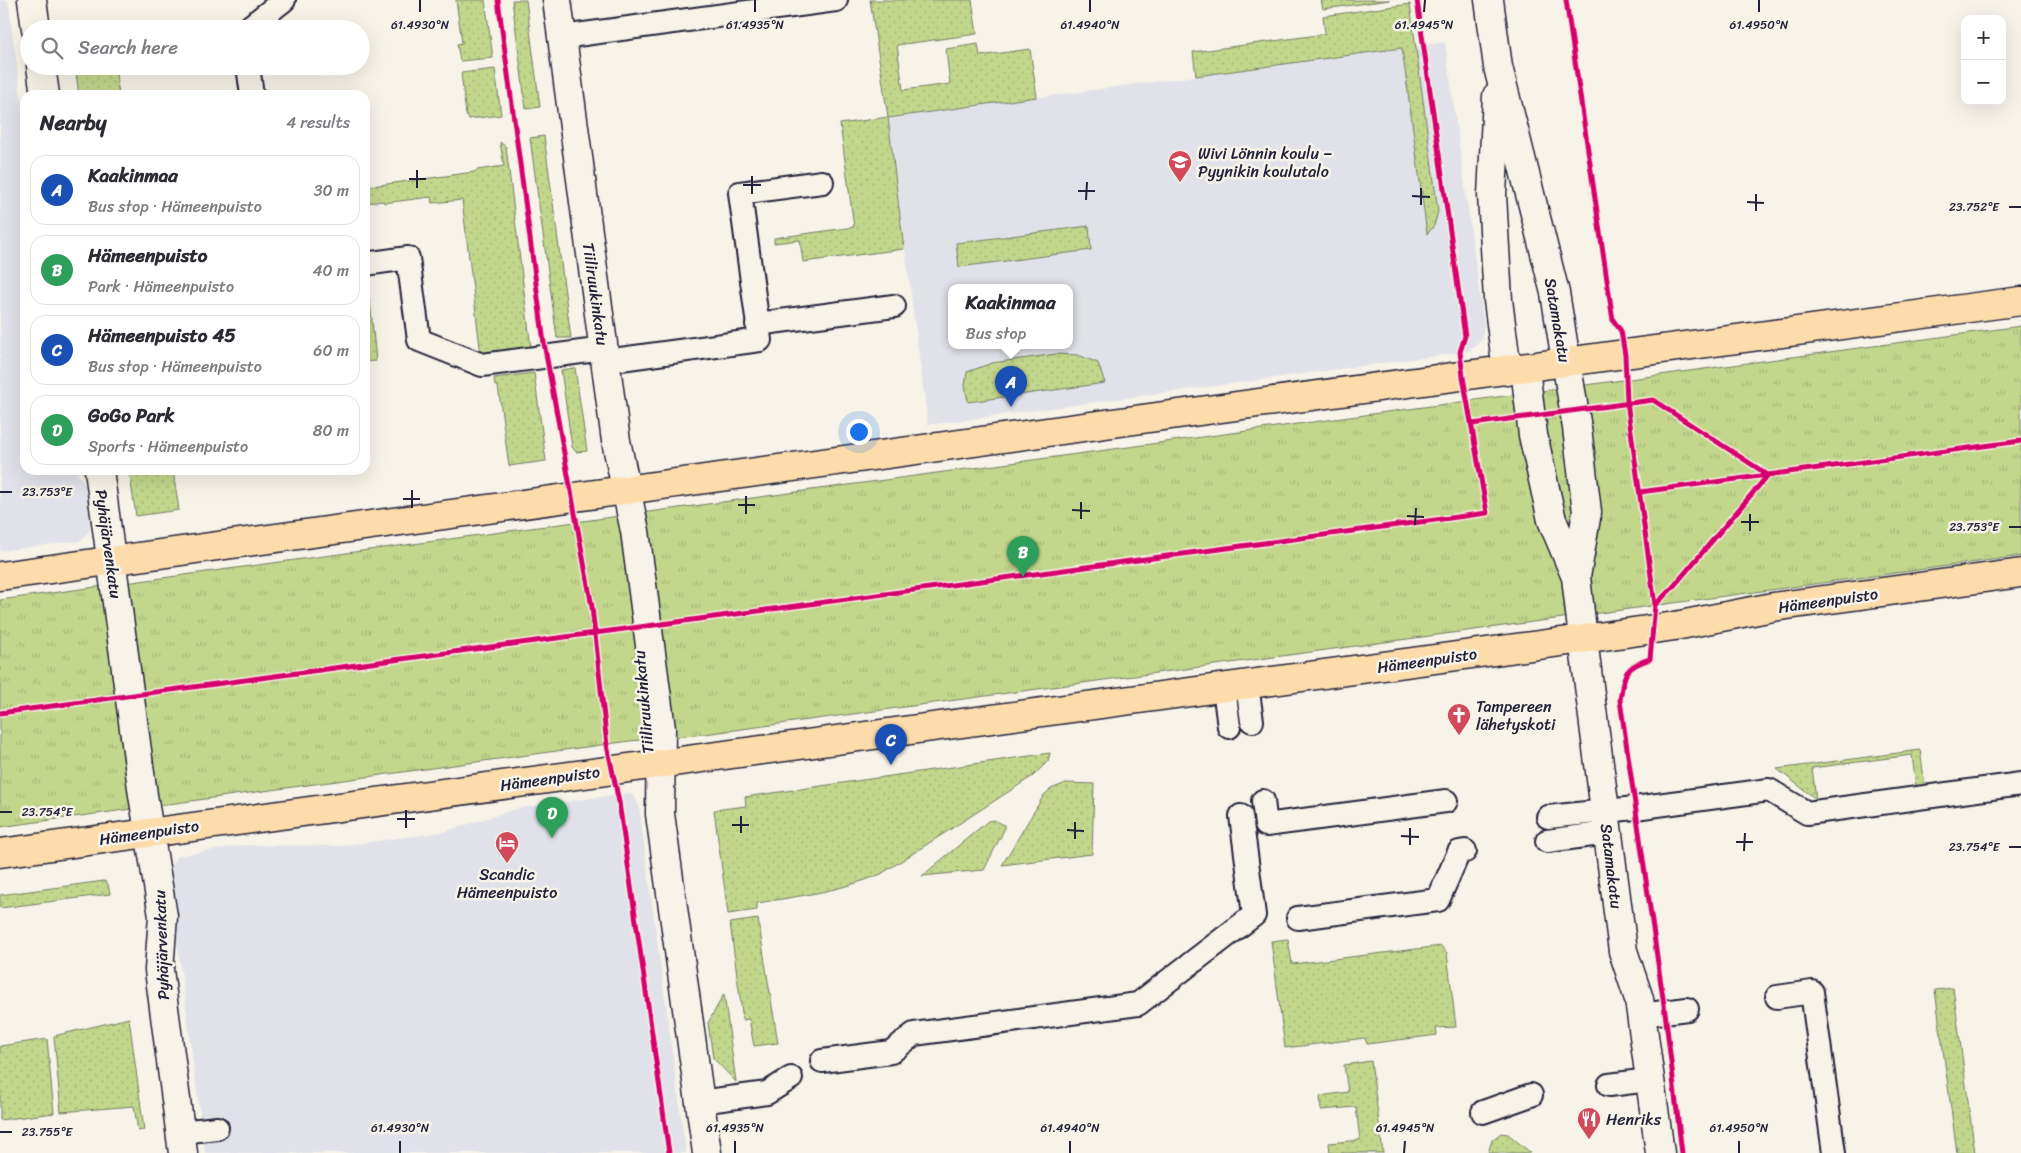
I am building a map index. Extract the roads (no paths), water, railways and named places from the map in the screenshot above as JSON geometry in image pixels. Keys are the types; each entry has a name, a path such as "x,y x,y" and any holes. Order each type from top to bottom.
{"main road":[{"path":"0,576 2021,301"},
{"name":"Hämeenpuisto","path":"0,853 1583,639 1675,626 1773,607 2021,573"}],"street":[{"path":"32,0 35,20"},
{"name":"Tiiliruukinkatu","path":"557,0 616,441 635,531 661,729 660,814 707,1153"},
{"name":"Satamakatu","path":"1490,0 1498,67 1555,293 1577,428 1587,512 1576,577 1583,639 1624,952 1639,999 1660,1153"},
{"name":"Satamakatu","path":"1498,67 1492,195 1498,300 1533,435 1552,520 1576,577"},
{"path":"42,75 44,90"},
{"name":"Pyhäjärvenkatu","path":"100,475 163,916 159,970 182,1143"}],"lane":[{"path":"258,20 284,0"},
{"path":"562,37 836,0"},
{"path":"249,75 251,90"},
{"path":"370,263 408,258 419,340 482,365 760,340 740,193 822,182"},
{"path":"758,324 894,306"},
{"path":"1236,686 1252,721"},
{"path":"1229,727 1236,686"},
{"path":"1547,841 1607,822 1769,790 1807,813 2021,784"},
{"path":"1263,801 1266,825 1446,801"},
{"path":"822,1061 891,1052 914,1034 1138,1004 1254,915 1241,816"},
{"path":"1548,817 1607,822"},
{"path":"1298,918 1438,900 1458,852 1465,851"},
{"path":"1777,997 1812,992 1834,1153"},
{"path":"1641,1015 1687,1009"},
{"path":"700,1102 768,1093 790,1078"},
{"path":"1609,1085 1649,1080"},
{"path":"1484,1112 1531,1095"},
{"path":"182,1143 217,1128"}],"place":[{"name":"Wivi Lönnin koulu – Pyynikin koulutalo","path":"1180,183"},
{"name":"Kaakinmaa","path":"1011,407"},
{"name":"Hämeenpuisto","path":"1023,577"},
{"name":"Tampereen lähetyskoti","path":"1459,736"},
{"name":"Hämeenpuisto 45","path":"891,765"},
{"name":"GoGo Park","path":"552,838"},
{"name":"Scandic Hämeenpuisto","path":"507,864"},
{"name":"Henriks","path":"1589,1140"}]}
